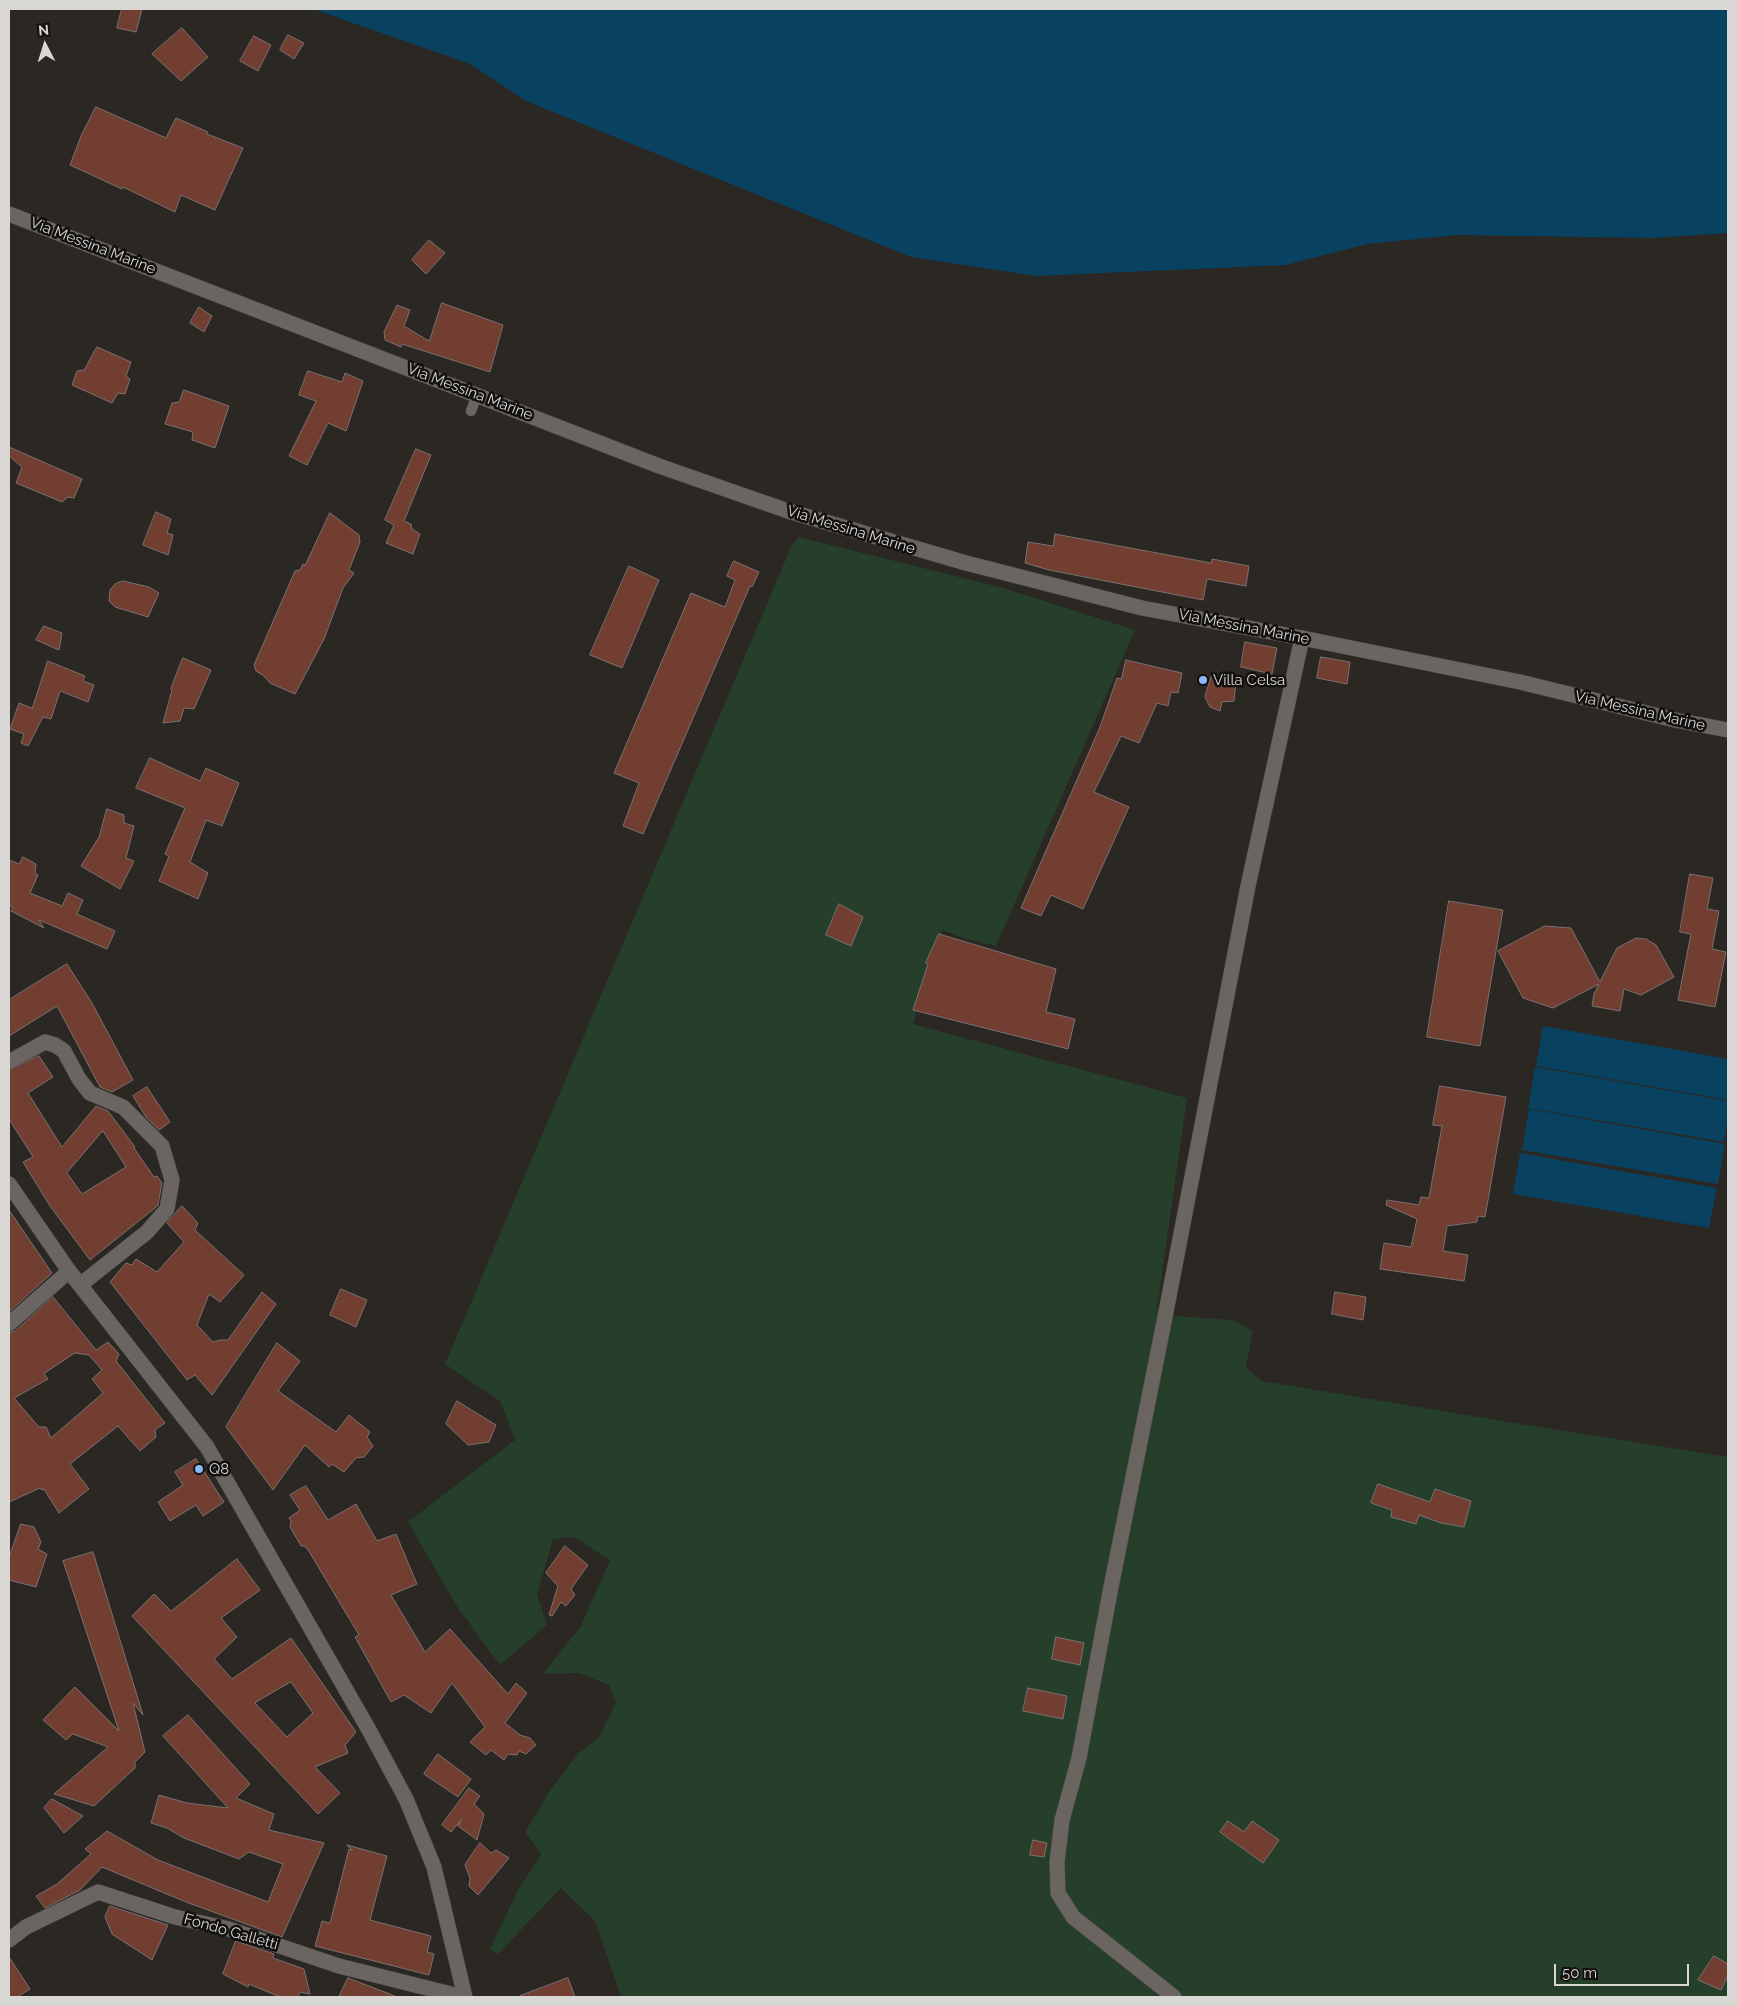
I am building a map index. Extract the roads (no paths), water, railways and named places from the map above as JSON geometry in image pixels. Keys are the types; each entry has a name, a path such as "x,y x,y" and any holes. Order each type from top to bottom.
{"main road":[{"name":"Via Messina Marine","path":"9,214 659,466 788,511 938,555 1142,608 1520,682 1675,720 1728,730"},
{"path":"1174,1997 1074,1917 1058,1894 1057,1862 1062,1820 1079,1758 1252,868 1302,638"},
{"path":"9,1062 45,1042 55,1045 64,1052 90,1093 123,1107 162,1146 172,1180 166,1209 147,1232 80,1285"},
{"path":"9,1184 69,1271 207,1447 370,1730 406,1799 434,1867 464,1997"},
{"path":"9,1324 69,1271"},
{"name":"Fondo Galletti","path":"9,1940 26,1927 98,1892 175,1917 229,1929 339,1966 464,1997"}],"lane":[{"path":"471,411 477,395"}],"water":[{"path":"313,9 1728,9 1728,233 1652,238 1457,235 1367,244 1286,265 1036,276 911,257 526,101 470,64"},
{"path":"1543,1026 1728,1059 1728,1100 1536,1066"},
{"path":"1535,1067 1728,1101 1728,1118 1724,1142 1528,1108"},
{"path":"1529,1109 1725,1144 1718,1184 1522,1150"},
{"path":"1520,1153 1717,1188 1709,1228 1513,1194"}],"place":[{"name":"Villa Celsa","path":"1203,680"},
{"name":"Q8","path":"199,1469"}]}
